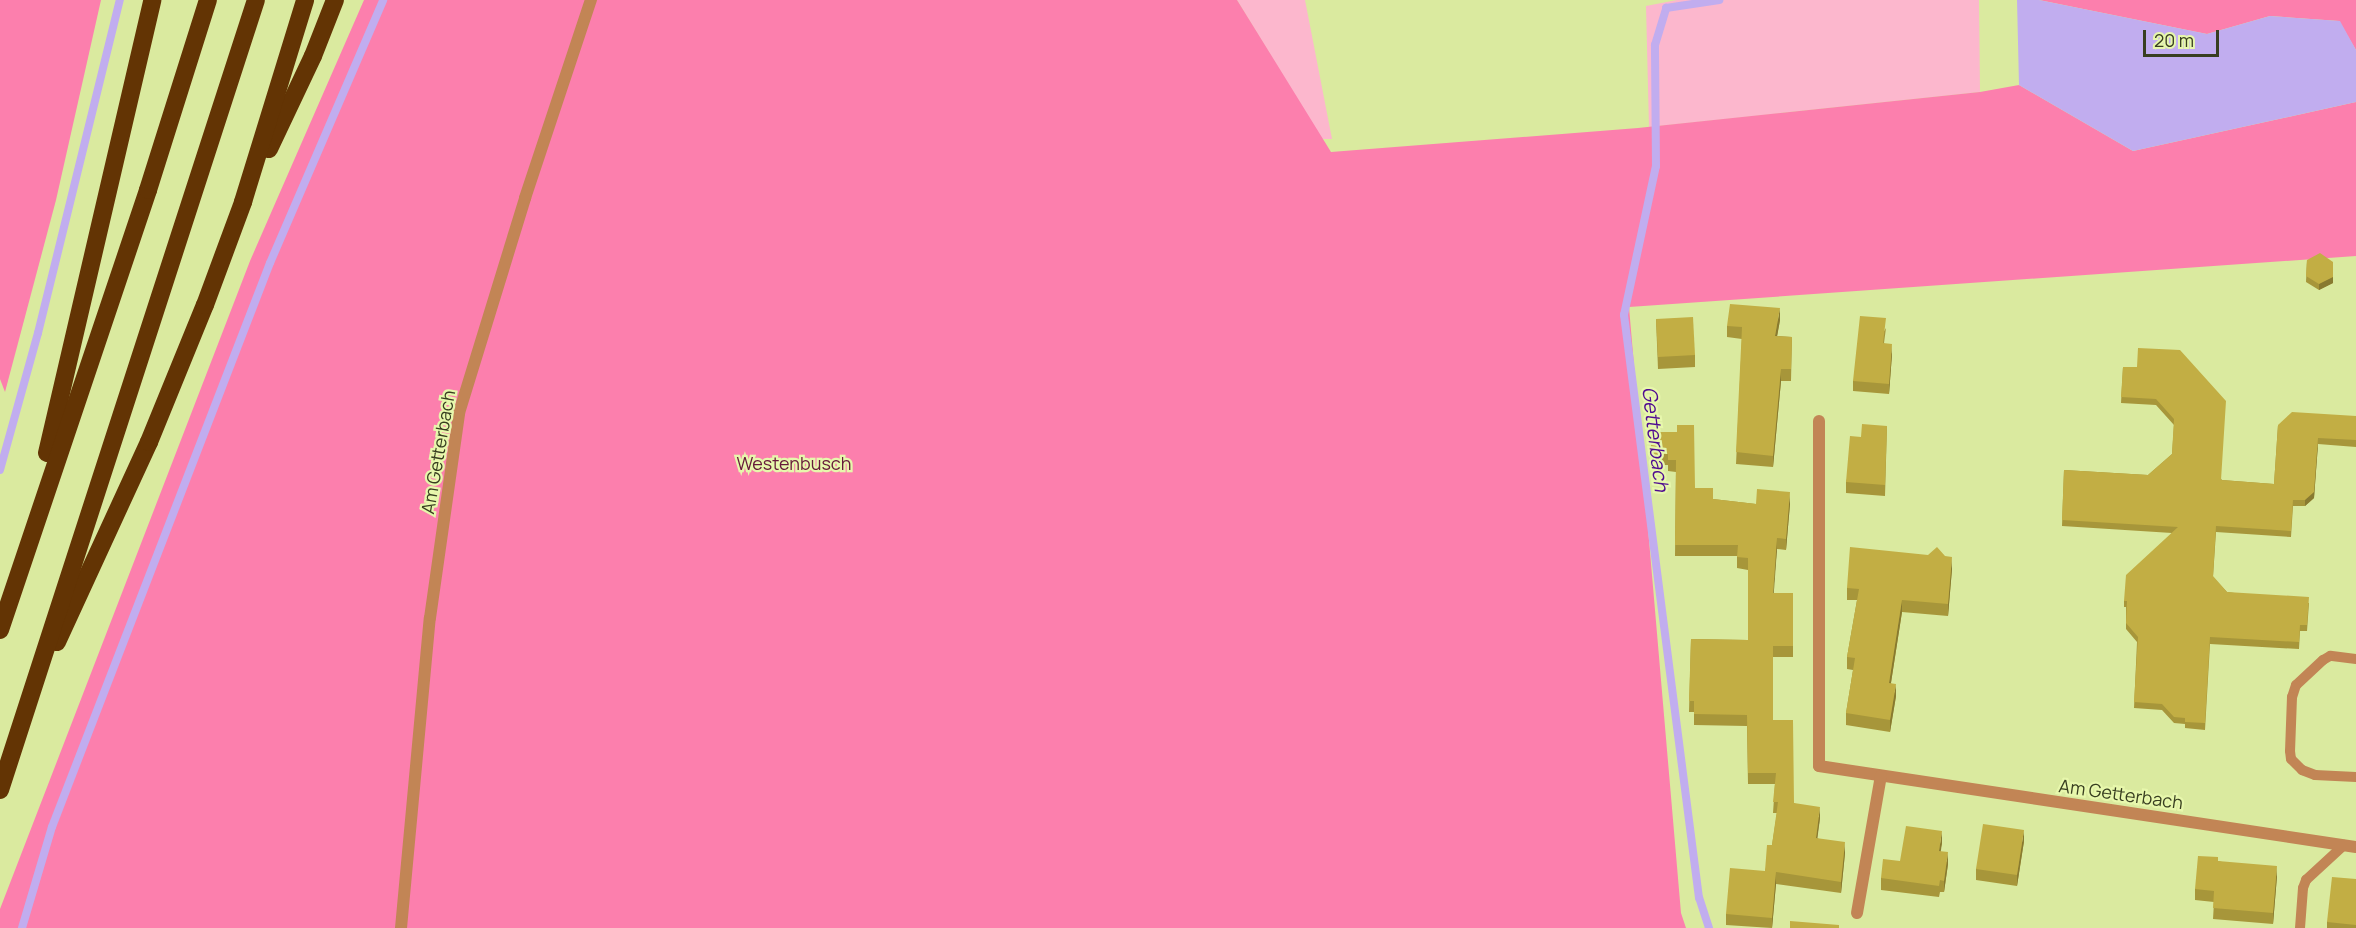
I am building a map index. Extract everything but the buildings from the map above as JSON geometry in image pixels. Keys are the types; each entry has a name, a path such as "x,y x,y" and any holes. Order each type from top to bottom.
{"highway":[{"path":"23,557 152,0"},
{"path":"0,630 148,190 208,0"},
{"path":"0,790 256,0"},
{"path":"243,202 305,0"},
{"path":"26,706 96,563 149,442 243,202 313,56 335,0"}],"street":[{"name":"Am Getterbach","path":"401,928 430,618 459,413 525,198 591,0"},
{"name":"Am Getterbach","path":"1819,422 1819,766 2350,846"},
{"path":"1857,913 1881,776"}],"lane":[{"path":"2356,659 2330,656 2322,660 2296,685 2292,697 2290,751 2291,759 2302,770 2315,775 2356,777"},
{"path":"2300,928 2303,888 2306,880 2350,846"}],"shaded area":[{"path":"1237,0 1305,0 1332,139 1322,139"},
{"path":"1677,0 1979,0 1980,92 1649,127 1646,6"},
{"path":"2017,0 2039,0 2207,34 2270,16 2340,21 2356,50 2356,102 2133,151 2019,85"}],"green space":[{"path":"0,0 101,0 56,200 5,392 0,379"},
{"name":"Westenbusch","path":"364,0 1237,0 1331,152 1638,128 1980,92 2019,85 2133,151 2356,102 2356,256 1629,307 1681,913 1686,928 0,928 0,909 250,261"},
{"path":"2039,0 2356,0 2356,50 2339,21 2270,16 2207,34"}],"waterway":[{"path":"0,470 38,333 120,0"},
{"path":"22,928 52,827 270,263 383,0"},
{"name":"Getterbach","path":"1709,928 1699,898 1624,315 1656,166 1655,45 1666,8 1719,0"}]}
